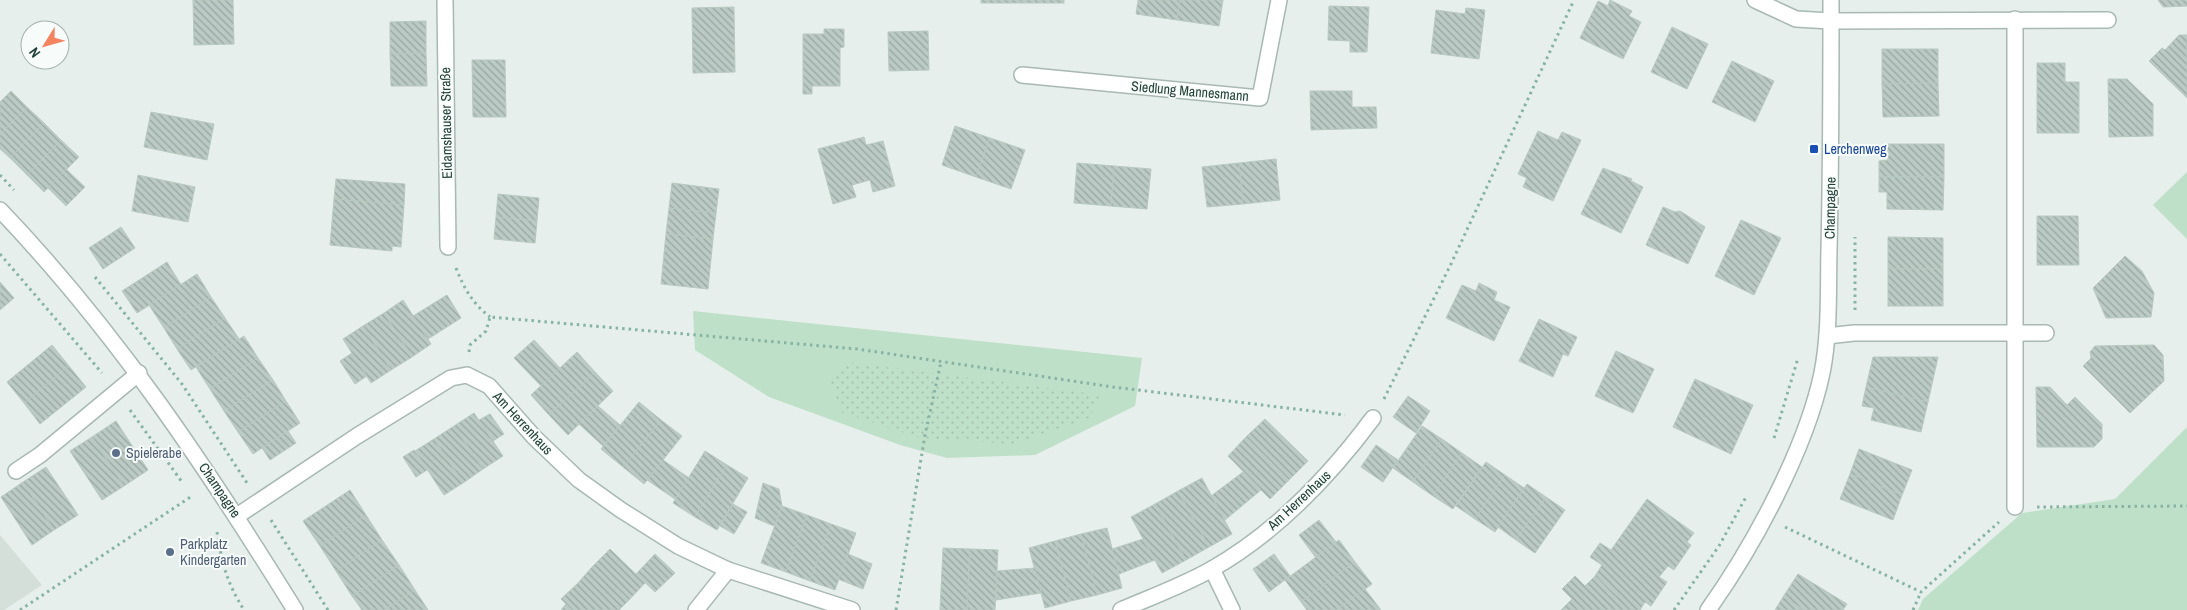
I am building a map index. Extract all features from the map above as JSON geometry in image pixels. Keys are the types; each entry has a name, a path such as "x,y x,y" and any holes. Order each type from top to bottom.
{"street":[{"name":"Eidamshauser Straße","path":"445,0 448,247"},
{"name":"Siedlung Mannesmann","path":"1022,75 1260,98 1279,0"},
{"path":"1754,0 1796,19 1831,21 2108,20"},
{"name":"Champagne","path":"1708,610 1725,586 1766,514 1792,463 1808,423 1822,374 1827,336 1831,174 1831,0"},
{"path":"2015,19 2015,507"},
{"name":"Champagne","path":"0,211 52,268 139,373 237,516 295,610"},
{"path":"1827,336 1854,333 2046,332"},
{"path":"16,471 40,455 139,373"},
{"name":"Am Herrenhaus","path":"466,375 489,386 534,437 579,480 621,510 678,546 728,570 852,610"},
{"path":"237,516 412,402 451,378 466,375"},
{"name":"Am Herrenhaus","path":"1122,610 1212,569 1254,541 1301,502 1343,459 1373,418"},
{"path":"1212,569 1232,610"},
{"path":"696,610 728,570"}],"path":[{"path":"462,286 478,308 490,317 858,349 1113,387 1373,418 1451,264 1574,0"},
{"path":"0,254 79,344 116,391 197,503"},
{"path":"466,375 470,345 486,331 490,317"},
{"path":"1772,443 1795,374 1800,351"},
{"path":"896,610 925,435 941,362"},
{"path":"1674,610 1719,546 1748,494"},
{"path":"20,610 192,496"},
{"path":"1913,610 1922,592 2015,507 2187,506"},
{"path":"1766,514 1786,528 1922,592"},
{"path":"216,530 223,567 230,588 244,610"}],"shaded area":[{"path":"0,535 42,585 4,610 0,610"}],"green space":[{"path":"2187,172 2187,239 2153,205"},
{"path":"693,311 1142,358 1135,406 1035,455 947,458 900,445 769,397 695,350"},
{"path":"847,362 1102,395 1089,418 1013,444 920,438 841,412 830,382"},
{"path":"2187,427 2187,610 1918,610 1923,599 2022,513 2115,499"}],"building":[{"path":"193,0 233,0 234,44 194,45"},
{"path":"981,0 1022,0 1022,3 981,3"},
{"path":"1022,0 1064,0 1064,3 1022,3"},
{"path":"1138,0 1180,0 1177,20 1136,14"},
{"path":"1180,0 1223,0 1219,26 1177,20"},
{"path":"1610,0 1632,11 1629,16 1641,22 1623,59 1580,38 1598,1 1608,6"},
{"path":"2158,0 2187,0 2187,6 2163,7"},
{"path":"1329,6 1369,7 1367,52 1350,52 1350,41 1328,40"},
{"path":"734,7 735,72 693,73 692,8"},
{"path":"1466,8 1485,10 1479,59 1431,53 1436,10 1465,14"},
{"path":"426,21 426,53 390,54 390,22"},
{"path":"1672,27 1708,44 1687,89 1651,72"},
{"path":"824,29 844,29 844,47 840,48 840,86 812,86 812,94 803,94 803,34 824,34"},
{"path":"928,31 929,70 889,71 888,32"},
{"path":"2179,35 2187,35 2187,98 2149,61 2162,48 2165,50"},
{"path":"1882,49 1938,49 1938,83 1882,84"},
{"path":"426,53 427,86 391,86 390,54"},
{"path":"472,60 505,60 506,117 473,117"},
{"path":"1732,61 1774,81 1755,122 1712,102"},
{"path":"2037,63 2065,63 2065,82 2079,82 2079,133 2037,133"},
{"path":"2108,79 2127,79 2153,104 2153,136 2109,137"},
{"path":"1938,83 1939,116 1883,117 1882,84"},
{"path":"11,91 27,107 0,135 0,102"},
{"path":"1310,91 1352,91 1352,107 1376,107 1377,128 1311,130"},
{"path":"27,107 44,123 10,158 0,149 0,135"},
{"path":"151,112 214,124 207,160 144,147"},
{"path":"44,123 61,140 27,175 10,158"},
{"path":"955,126 990,138 976,177 942,165"},
{"path":"1538,131 1558,140 1562,132 1581,140 1553,201 1523,187 1527,178 1518,174"},
{"path":"864,137 866,145 883,141 895,186 873,192 870,180 852,185 856,197 833,204 818,149"},
{"path":"990,138 1025,150 1011,189 976,177"},
{"path":"61,140 79,157 44,192 27,175"},
{"path":"1887,144 1944,144 1944,177 1879,177 1879,161 1888,160"},
{"path":"1276,159 1280,200 1243,204 1239,163"},
{"path":"1077,163 1114,166 1111,206 1074,203"},
{"path":"1239,163 1243,204 1207,207 1202,167"},
{"path":"1114,166 1151,169 1147,209 1111,206"},
{"path":"1603,168 1632,179 1631,181 1643,187 1621,233 1581,214"},
{"path":"66,169 85,187 66,206 48,188"},
{"path":"138,175 195,187 188,222 132,211"},
{"path":"1879,177 1944,177 1943,210 1887,209 1887,192 1879,192"},
{"path":"336,179 405,184 404,205 334,199"},
{"path":"672,183 719,189 716,213 669,208"},
{"path":"498,194 539,198 537,221 496,217"},
{"path":"334,199 404,205 401,247 392,246 392,251 330,245"},
{"path":"1663,207 1675,212 1680,211 1705,227 1688,264 1646,245"},
{"path":"669,208 716,213 713,239 666,234"},
{"path":"2037,216 2078,216 2079,265 2037,265"},
{"path":"496,217 537,221 535,243 494,239"},
{"path":"1741,220 1781,238 1754,295 1715,276"},
{"path":"121,227 135,248 103,269 89,248"},
{"path":"666,234 713,239 708,289 661,284"},
{"path":"1888,237 1943,238 1943,269 1888,269"},
{"path":"2125,256 2142,271 2154,293 2151,317 2106,318 2093,288"},
{"path":"167,262 181,285 137,313 122,291"},
{"path":"1888,269 1943,269 1943,306 1888,306"},
{"path":"197,274 211,297 164,328 149,305"},
{"path":"0,282 14,298 0,310"},
{"path":"1479,283 1497,292 1494,300 1510,307 1494,341 1446,318 1462,285 1476,291"},
{"path":"447,295 461,318 428,339 413,316"},
{"path":"211,297 225,318 177,349 164,328"},
{"path":"403,300 431,344 412,357 384,313"},
{"path":"384,313 412,357 391,370 363,326"},
{"path":"225,318 239,339 191,370 177,349"},
{"path":"1539,319 1577,337 1568,356 1563,354 1553,377 1519,361"},
{"path":"363,326 391,370 371,383 343,339"},
{"path":"244,336 258,358 210,389 196,367"},
{"path":"534,340 560,368 541,386 514,358"},
{"path":"52,345 69,366 24,403 7,382"},
{"path":"2154,345 2163,355 2164,381 2130,413 2083,366 2091,358 2090,352 2095,346"},
{"path":"1616,351 1654,369 1633,413 1595,396"},
{"path":"577,352 595,372 549,415 531,395"},
{"path":"352,353 367,376 355,384 340,361"},
{"path":"1873,357 1938,357 1928,402 1866,387"},
{"path":"258,358 273,380 224,411 210,389"},
{"path":"69,366 86,387 40,424 24,403"},
{"path":"595,372 613,391 568,435 549,415"},
{"path":"1695,379 1753,405 1731,454 1673,427"},
{"path":"273,380 286,401 238,432 224,411"},
{"path":"1866,387 1928,402 1921,432 1871,420 1874,408 1862,406"},
{"path":"2036,387 2050,387 2067,405 2075,397 2102,424 2102,439 2094,447 2037,447"},
{"path":"1408,396 1430,411 1416,433 1393,417"},
{"path":"286,401 300,423 253,454 238,432"},
{"path":"639,402 661,420 623,467 601,449"},
{"path":"598,406 620,425 603,446 579,424"},
{"path":"474,413 503,456 483,469 454,426"},
{"path":"490,414 504,434 493,441 479,420"},
{"path":"1265,419 1308,461 1289,480 1246,437"},
{"path":"661,420 682,436 644,484 623,467"},
{"path":"116,421 148,470 124,486 92,437"},
{"path":"454,426 483,469 463,483 434,439"},
{"path":"1422,426 1442,439 1413,482 1393,468"},
{"path":"288,431 296,443 270,460 262,448"},
{"path":"92,437 124,486 102,500 70,451"},
{"path":"1246,437 1289,480 1270,499 1228,456"},
{"path":"434,439 463,483 444,495 415,451"},
{"path":"1442,439 1462,453 1433,496 1413,482"},
{"path":"1376,445 1398,460 1383,482 1361,467"},
{"path":"1859,449 1912,470 1902,495 1850,474"},
{"path":"414,450 427,470 416,477 403,457"},
{"path":"705,451 727,465 695,517 673,503"},
{"path":"1462,453 1482,467 1453,509 1433,496"},
{"path":"663,460 689,478 675,499 647,480"},
{"path":"1486,462 1505,475 1475,519 1456,506"},
{"path":"727,465 748,478 717,530 695,517"},
{"path":"46,467 78,515 54,530 23,482"},
{"path":"1243,472 1261,490 1225,520 1211,496"},
{"path":"1850,474 1902,495 1893,520 1840,499"},
{"path":"1505,475 1524,488 1495,532 1475,519"},
{"path":"1202,478 1232,534 1209,547 1178,491"},
{"path":"23,482 54,530 32,545 1,497"},
{"path":"763,483 779,489 782,506 774,526 755,518"},
{"path":"1527,484 1546,497 1516,540 1498,527"},
{"path":"350,490 366,515 320,546 303,521"},
{"path":"1178,491 1209,547 1186,560 1155,504"},
{"path":"1546,497 1565,510 1535,553 1516,540"},
{"path":"1647,499 1694,533 1687,542 1691,545 1674,570 1668,566 1659,577 1667,582 1651,606 1645,602 1640,610 1634,610 1595,576 1602,565 1590,557 1600,543 1611,550"},
{"path":"733,504 747,512 734,534 720,526"},
{"path":"1155,504 1186,560 1162,573 1131,517"},
{"path":"782,506 807,515 786,572 761,563"},
{"path":"366,515 382,540 336,571 320,546"},
{"path":"807,515 831,524 810,581 786,572"},
{"path":"1319,520 1336,542 1316,558 1299,535"},
{"path":"831,524 856,533 835,590 810,581"},
{"path":"1107,528 1122,588 1097,595 1081,534"},
{"path":"1081,534 1097,595 1071,601 1055,541"},
{"path":"1143,539 1155,560 1119,574 1112,549"},
{"path":"382,540 399,565 352,596 336,571"},
{"path":"1339,540 1355,562 1301,602 1285,580"},
{"path":"1055,541 1071,601 1045,608 1029,548"},
{"path":"943,548 970,549 967,610 940,610"},
{"path":"610,549 645,583 629,600 593,566"},
{"path":"970,549 998,550 995,610 967,610"},
{"path":"655,554 675,573 655,592 636,574"},
{"path":"848,554 872,564 863,589 838,579"},
{"path":"1274,554 1290,576 1269,592 1253,569"},
{"path":"1355,562 1372,584 1336,610 1307,610 1301,602"},
{"path":"399,565 415,590 384,610 362,610 352,596"},
{"path":"593,566 629,600 619,610 605,610 578,583"},
{"path":"1035,568 1041,593 996,600 997,571"},
{"path":"1798,574 1847,604 1843,610 1804,610 1783,597"},
{"path":"1575,576 1585,586 1595,576 1634,610 1561,610 1572,599 1562,589"},
{"path":"578,583 605,610 572,610 561,599"},
{"path":"1365,589 1381,610 1336,610"},
{"path":"415,590 428,610 384,610"},
{"path":"1783,597 1804,610 1775,610"},
{"path":"566,604 572,610 561,610"}],"place":[{"name":"Lerchenweg","path":"1814,149"},
{"name":"Spielerabe","path":"116,453"},
{"name":"Parkplatz Kindergarten","path":"170,552"}]}
